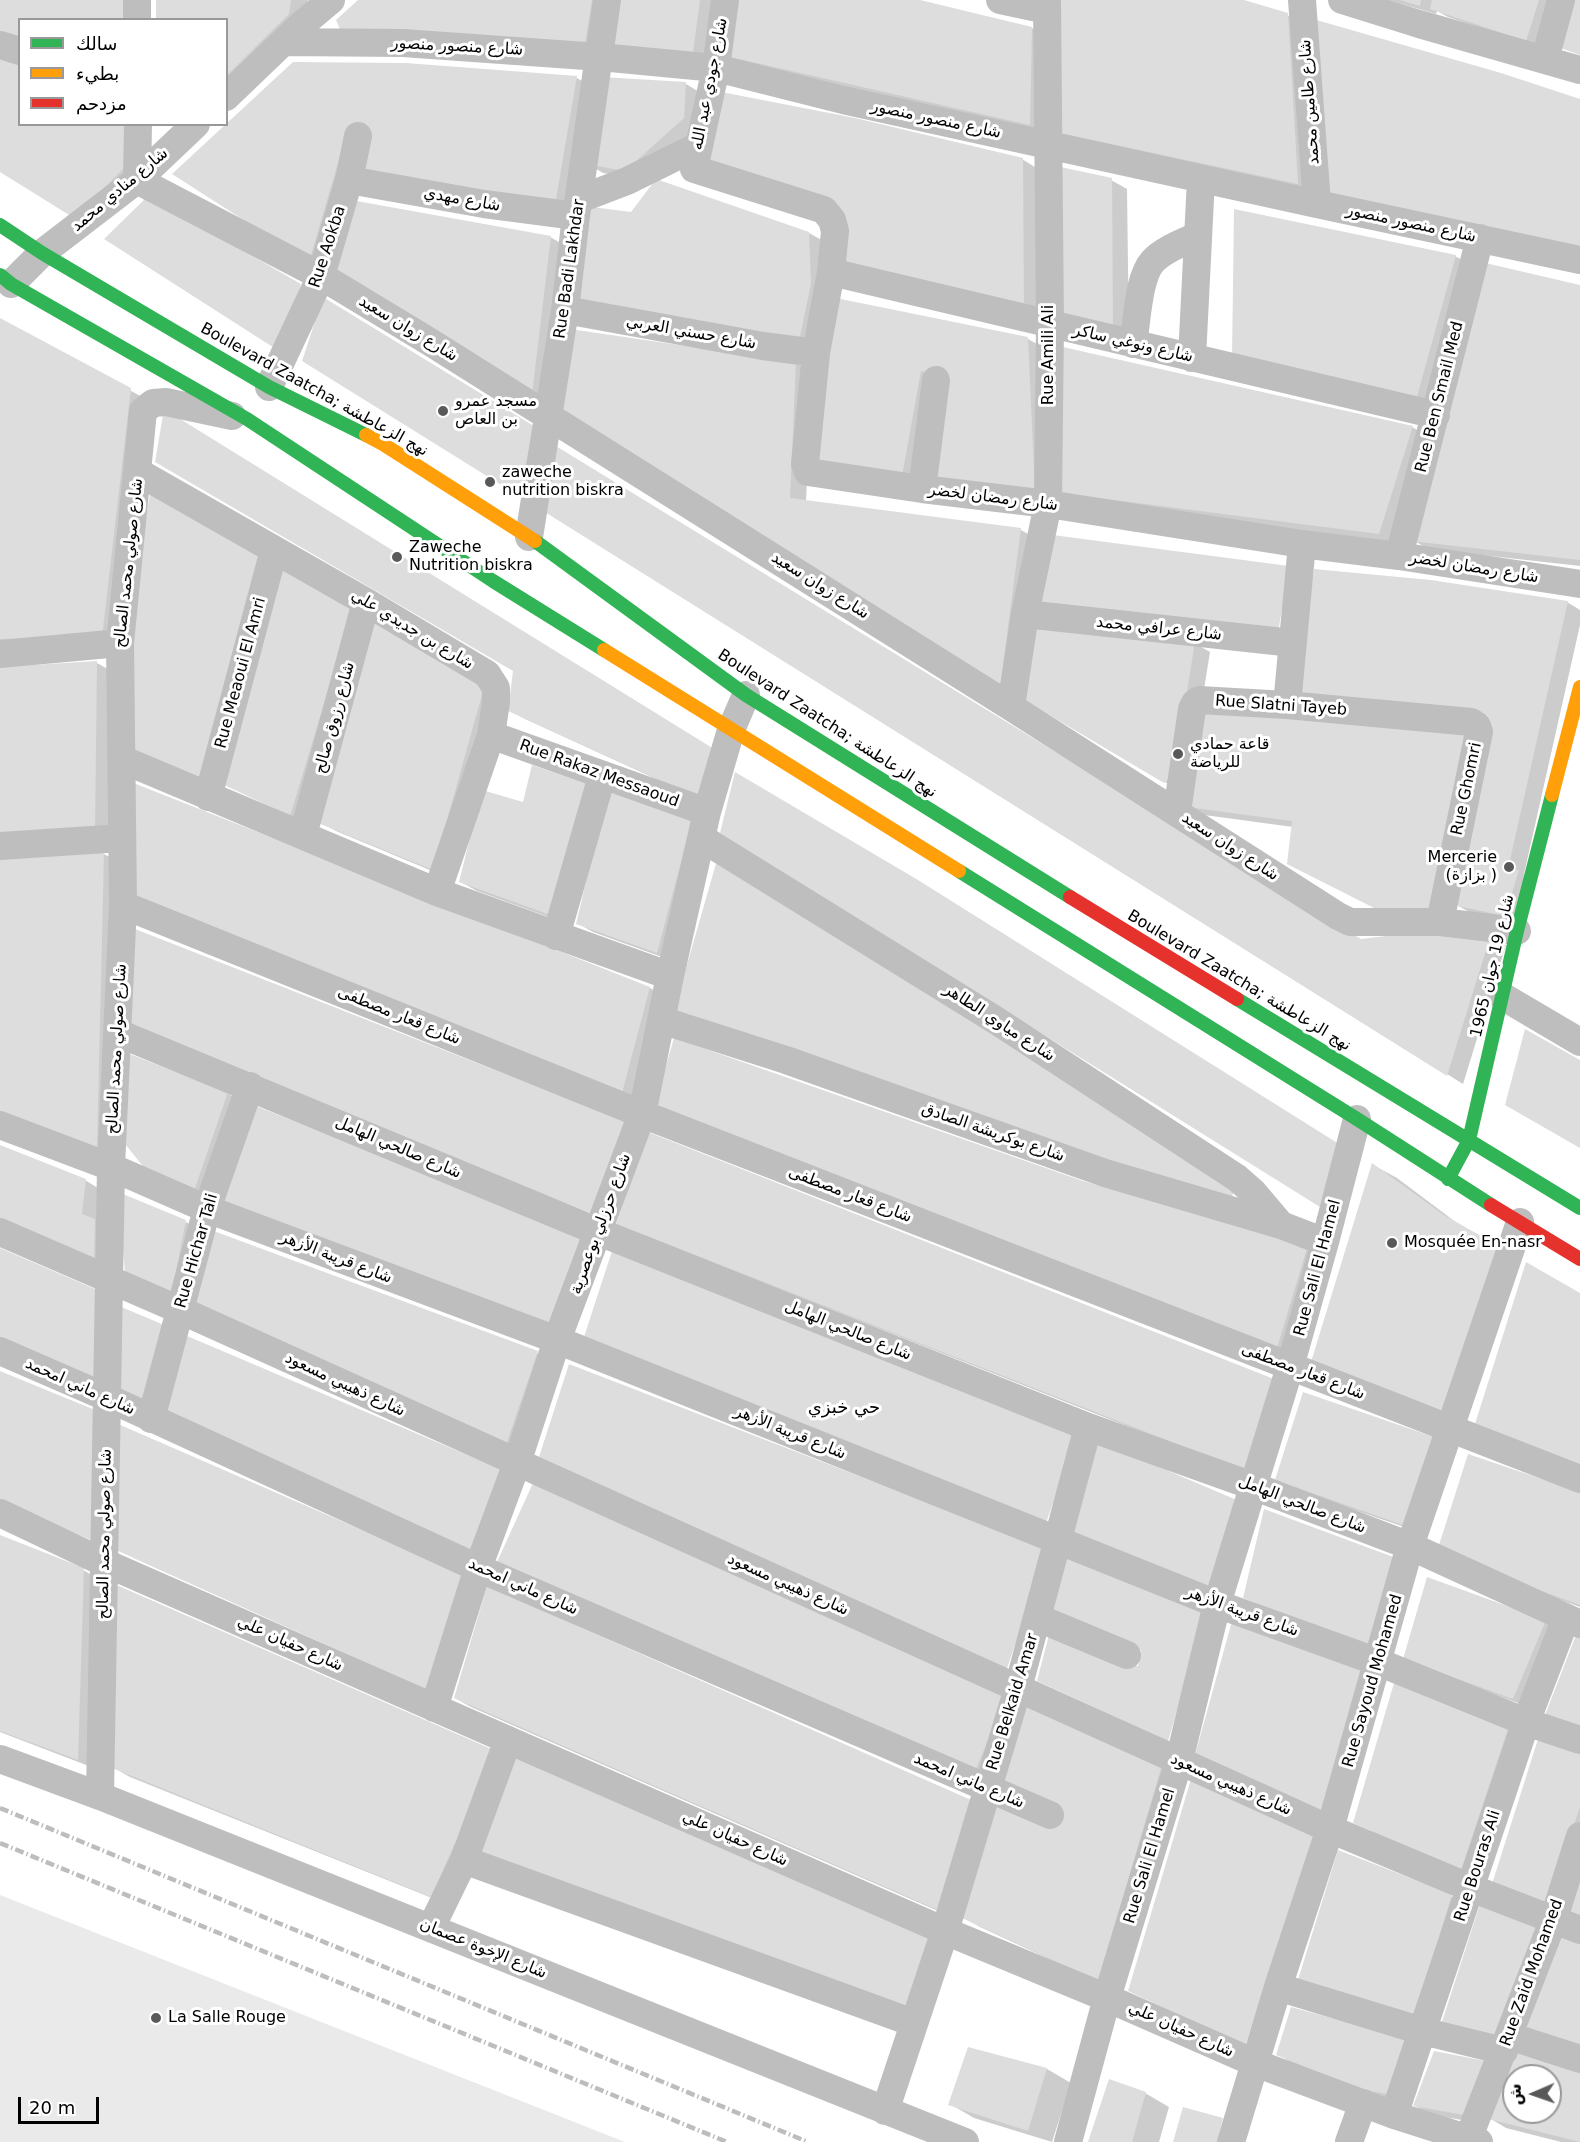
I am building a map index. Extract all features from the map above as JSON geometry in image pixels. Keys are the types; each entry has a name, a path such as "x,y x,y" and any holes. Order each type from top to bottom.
{"main road":[{"name":"Boulevard Zaatcha; نهج الزعاطشة","path":"0,225 42,253 270,387 383,444 529,537 746,695 970,836 1580,1208"},
{"path":"6,280 247,419 493,581 1357,1119 1448,1179 1580,1259"},
{"name":"شارع 19 جوان 1965","path":"1448,1179 1469,1140 1517,931 1580,687"}],"street":[{"path":"137,0 137,18"},
{"path":"228,95 295,23 330,0"},
{"name":"Rue Badi Lakhdar","path":"529,537 566,310 607,0"},
{"name":"شارع جودي عبد الله","path":"696,157 716,68 725,0"},
{"path":"1000,0 1047,5"},
{"name":"شارع طامين محمد","path":"1302,0 1317,204"},
{"path":"1342,0 1422,12 1580,70"},
{"path":"1545,59 1562,0"},
{"name":"Rue Amili Ali","path":"1011,706 1025,614 1048,504 1050,324 1047,5"},
{"name":"شارع منصور منصور","path":"295,23 403,43 716,68 843,100 1580,260"},
{"path":"0,45 18,50"},
{"path":"137,180 138,126"},
{"name":"شارع منادي محمد","path":"6,280 137,180 194,126"},
{"name":"Rue Aokba","path":"270,387 321,276 349,180 358,136"},
{"path":"578,208 636,177 696,157"},
{"name":"شارع رمضان لخضر","path":"696,157 697,171 824,210 832,220 834,231 831,272 816,353 805,469 808,472 1048,504 1580,584"},
{"path":"1192,358 1201,178"},
{"name":"شارع زوان سعيد","path":"137,180 321,276 549,415 1011,706 1338,916 1350,922 1440,922 1517,931"},
{"name":"شارع مهدي","path":"349,180 484,204 578,208"},
{"path":"1133,344 1143,279 1152,262 1167,250 1198,235"},
{"name":"Rue Ben Smail Med","path":"1399,556 1480,238"},
{"name":"شارع ونوغي ساكر","path":"831,272 1436,415"},
{"name":"شارع حسني العربي","path":"566,310 816,353"},
{"path":"922,489 936,380"},
{"name":"شارع صولي محمد الصالح","path":"100,1796 111,1167 123,905 120,643 143,411 150,404 166,402 247,419"},
{"name":"شارع بن جديدي علي","path":"138,472 366,602 487,675 496,687 491,735 437,892"},
{"path":"1287,705 1302,544"},
{"name":"Rue Meaoui El Amri","path":"208,797 274,550"},
{"name":"شارع رزوق صالح","path":"303,835 366,602"},
{"name":"شارع عرافي محمد","path":"1025,614 1293,643"},
{"path":"0,654 120,643"},
{"name":"شارع حرزلي بوعصرية","path":"434,1708 478,1568 517,1463 557,1340 600,1232 642,1114 670,976 705,826 731,730 746,695"},
{"name":"Rue Slatni Tayeb","path":"1177,812 1195,703 1199,700 1287,705 1471,722 1477,726"},
{"name":"Rue Ghomri","path":"1440,922 1479,732 1477,726"},
{"name":"Rue Rakaz Messaoud","path":"491,735 602,776 705,826"},
{"path":"121,759 437,892 670,976"},
{"path":"556,936 602,776"},
{"name":"شارع مياوي الطاهر","path":"705,826 1237,1178 1253,1192 1281,1225"},
{"path":"0,846 121,838"},
{"name":"شارع قعار مصطفى","path":"123,905 642,1114 1580,1479"},
{"path":"1502,996 1580,1042"},
{"name":"شارع بوكريشة الصادق","path":"661,1020 786,1060 1105,1173 1281,1225 1325,1242"},
{"name":"شارع صالحي الهامل","path":"118,1033 600,1232 1088,1427 1253,1486 1410,1546 1573,1621"},
{"name":"Rue Hichar Tali","path":"152,1419 207,1209 250,1086"},
{"name":"Rue Sali El Hamel","path":"1068,2142 1107,1998 1179,1761 1217,1604 1290,1367 1357,1119"},
{"name":"شارع قريبة الأزهر","path":"0,1125 111,1167 207,1209 557,1340 1217,1604 1378,1662 1526,1722 1580,1740"},
{"name":"Rue Sayoud Mohamed","path":"1231,2142 1278,1987 1330,1829 1410,1546 1520,1222"},
{"name":"شارع ذهيبي مسعود","path":"0,1232 180,1310 1330,1829 1471,1888 1580,1930"},
{"name":"شارع ماني امحمد","path":"0,1351 108,1398 478,1568 1050,1815"},
{"name":"Rue Belkaid Amar","path":"885,2111 945,1931 1018,1688 1088,1427"},
{"name":"شارع حفيان علي","path":"0,1513 104,1562 434,1708 945,1931 1107,1998 1255,2063 1471,2141"},
{"path":"1038,1618 1127,1654"},
{"name":"Rue Bouras Ali","path":"1394,2115 1526,1722 1573,1621"},
{"path":"431,1928 464,1860 508,1740"},
{"name":"شارع الإخوة عصمان","path":"0,1759 100,1796 965,2142"},
{"name":"Rue Zaid Mohamed","path":"1471,2141 1553,1921 1580,1836"},
{"path":"464,1860 914,2023"},
{"path":"1278,1987 1422,2031 1506,2044 1580,2059"},
{"path":"1349,2142 1363,2103"}],"shaded area":[{"name":"La Salle Rouge","path":"0,1895 625,2142 0,2142"}],"building":[{"path":"0,0 123,0 123,18 18,18 18,40 0,35"},
{"path":"156,0 291,0 289,14 228,74 228,18 156,18"},
{"path":"358,0 592,0 584,50 342,34 336,20"},
{"path":"610,0 700,0 692,60 603,49"},
{"path":"731,0 920,0 1032,27 1030,125 721,55"},
{"path":"1053,0 1244,0 1288,13 1298,184 1051,131"},
{"path":"1400,0 1421,0 1420,6"},
{"path":"1432,0 1539,0 1526,41 1430,9"},
{"path":"1566,0 1580,0 1580,55 1552,45"},
{"path":"1313,19 1501,73 1580,99 1580,250 1321,191"},
{"path":"0,53 18,58 18,126 127,126 130,162 74,218 0,172"},
{"path":"293,62 406,63 577,76 554,211 356,174 347,132 309,262 172,174 224,126 228,126 228,122"},
{"path":"601,77 686,82 684,118 625,171 586,164"},
{"path":"711,90 855,118 1023,158 1024,316 832,268 840,210 697,167"},
{"path":"1051,165 1112,178 1113,333 1051,317"},
{"path":"656,179 809,232 811,284 798,346 569,306 584,206 631,212"},
{"path":"148,196 301,284 279,351 104,239"},
{"path":"351,200 551,236 532,394 328,271"},
{"path":"1234,209 1456,255 1415,404 1232,359"},
{"path":"1481,262 1580,285 1580,560 1411,541"},
{"path":"826,296 1028,337 1035,493 925,475 938,375 921,371 902,476 810,458"},
{"path":"323,297 534,426 519,496 302,361"},
{"path":"0,318 131,388 102,637 0,639"},
{"path":"563,328 796,362 790,498 1021,528 1000,688 555,408"},
{"path":"1054,345 1413,426 1379,534 1052,492"},
{"path":"164,409 714,749 697,797 508,711 513,671 155,462"},
{"path":"551,443 1361,939 1436,930 1491,934 1447,1076 540,509"},
{"path":"151,489 261,553 206,781 129,750 127,623"},
{"path":"1045,534 1289,566 1278,633 1035,606"},
{"path":"280,562 354,605 290,816 222,784"},
{"path":"1314,569 1431,580 1568,601 1508,869 1519,870 1505,916 1453,905 1488,721 1296,698"},
{"path":"374,622 485,684 433,870 318,823"},
{"path":"1033,625 1195,641 1174,775 1164,783 1024,700"},
{"path":"97,661 95,829 0,833 0,667"},
{"path":"1203,707 1467,731 1431,910 1380,911 1287,864 1292,821 1187,807"},
{"path":"532,765 587,784 553,916 459,882 482,790 523,802"},
{"path":"735,772 918,880 1339,1144 1320,1207 720,833"},
{"path":"131,782 650,987 622,1093 128,893"},
{"path":"609,785 692,820 657,953 576,924"},
{"path":"104,852 97,1150 0,1115 0,859"},
{"path":"717,860 944,1001 1234,1191 1229,1205 674,1010"},
{"path":"130,927 630,1123 596,1215 125,1029"},
{"path":"1525,1029 1580,1060 1580,1148 1505,1105"},
{"path":"674,1038 1083,1181 1308,1245 1277,1348 654,1107"},
{"path":"127,1053 228,1092 194,1191 150,1175 125,1144"},
{"path":"253,1105 585,1235 550,1326 218,1203"},
{"path":"648,1132 1274,1379 1248,1472 616,1224"},
{"path":"0,1145 86,1179 82,1214 95,1219 94,1264 0,1226"},
{"path":"1372,1163 1444,1215 1502,1248 1447,1412 1311,1362"},
{"path":"118,1192 186,1220 172,1292 125,1273"},
{"path":"211,1230 538,1351 506,1445 187,1304"},
{"path":"0,1248 95,1289 99,1385 0,1343"},
{"path":"612,1251 1076,1437 1046,1523 583,1340"},
{"path":"1526,1262 1580,1293 1580,1466 1475,1424"},
{"path":"119,1306 164,1325 148,1405 121,1395"},
{"path":"180,1333 505,1471 474,1551 162,1409"},
{"path":"569,1364 1048,1549 1005,1674 539,1457"},
{"path":"0,1371 95,1410 91,1540 0,1502"},
{"path":"1303,1392 1434,1437 1403,1525 1275,1480"},
{"path":"118,1424 468,1576 427,1690 116,1550"},
{"path":"1096,1440 1239,1501 1209,1587 1073,1535"},
{"path":"1468,1454 1580,1492 1580,1605 1500,1576 1439,1545"},
{"path":"533,1483 1008,1692 974,1774 497,1562"},
{"path":"1264,1509 1396,1558 1369,1650 1243,1598"},
{"path":"0,1535 84,1568 78,1760 0,1731"},
{"path":"1065,1558 1206,1614 1168,1741 1037,1681 1050,1631 1138,1666 1141,1650 1049,1613"},
{"path":"1427,1577 1546,1620 1513,1699 1403,1659"},
{"path":"112,1583 496,1751 462,1844 455,1843 431,1897 112,1768"},
{"path":"487,1586 971,1800 938,1910 454,1698"},
{"path":"1232,1621 1366,1667 1322,1810 1195,1755"},
{"path":"1576,1635 1580,1636 1580,1726 1545,1715"},
{"path":"1394,1683 1509,1726 1461,1870 1353,1823"},
{"path":"1024,1704 1162,1765 1098,1981 962,1918 994,1801 1056,1828 1061,1813 1002,1784"},
{"path":"1538,1739 1580,1754 1580,1807 1547,1904 1492,1884"},
{"path":"507,1753 930,1937 909,2006 472,1852"},
{"path":"1191,1779 1315,1834 1245,2046 1128,1991"},
{"path":"1338,1850 1452,1894 1414,2020 1297,1983"},
{"path":"1580,1874 1580,1918 1566,1912"},
{"path":"1480,1904 1537,1925 1492,2039 1440,2028"},
{"path":"1557,1933 1580,1940 1580,2047 1523,2029"},
{"path":"1291,2007 1412,2040 1392,2095 1356,2088 1276,2055"},
{"path":"968,2047 1047,2068 1028,2131 948,2105"},
{"path":"1434,2051 1486,2061 1465,2115 1413,2106"},
{"path":"1513,2052 1555,2064 1509,2064"},
{"path":"1562,2066 1580,2071 1580,2142 1509,2124 1562,2124"},
{"path":"1109,2079 1146,2092 1132,2142 1088,2142"},
{"path":"1502,2083 1502,2122 1489,2119"},
{"path":"1183,2107 1223,2118 1217,2142 1173,2142"}],"railway":[{"path":"0,1808 808,2142"},
{"path":"0,1843 727,2142"}],"traffic: fast":[{"path":"0,225 42,253 269,387 366,435"},
{"path":"0,275 11,284 247,419 493,581 604,650"},
{"path":"535,541 746,695 1070,897"},
{"path":"1448,1179 1469,1140 1517,931 1552,795"},
{"path":"959,871 1491,1205"},
{"path":"1237,999 1580,1208"}],"traffic: slow":[{"path":"366,435 535,541"},
{"path":"604,650 959,871"},
{"path":"1552,795 1580,687"}],"traffic: jam":[{"path":"1070,897 1237,999"},
{"path":"1491,1205 1580,1259"}],"place":[{"name":"مسجد عمرو بن العاص","path":"443,411"},
{"name":"zaweche nutrition biskra","path":"490,482"},
{"name":"Zaweche Nutrition biskra","path":"397,557"},
{"name":"قاعة حمادي للرياضة","path":"1178,754"},
{"name":"Mercerie (بزازة )","path":"1509,867"},
{"name":"Mosquée En-nasr","path":"1392,1243"},
{"name":"La Salle Rouge","path":"156,2018"}],"district":[{"name":"حي خبزي","path":"844,1408"}]}
